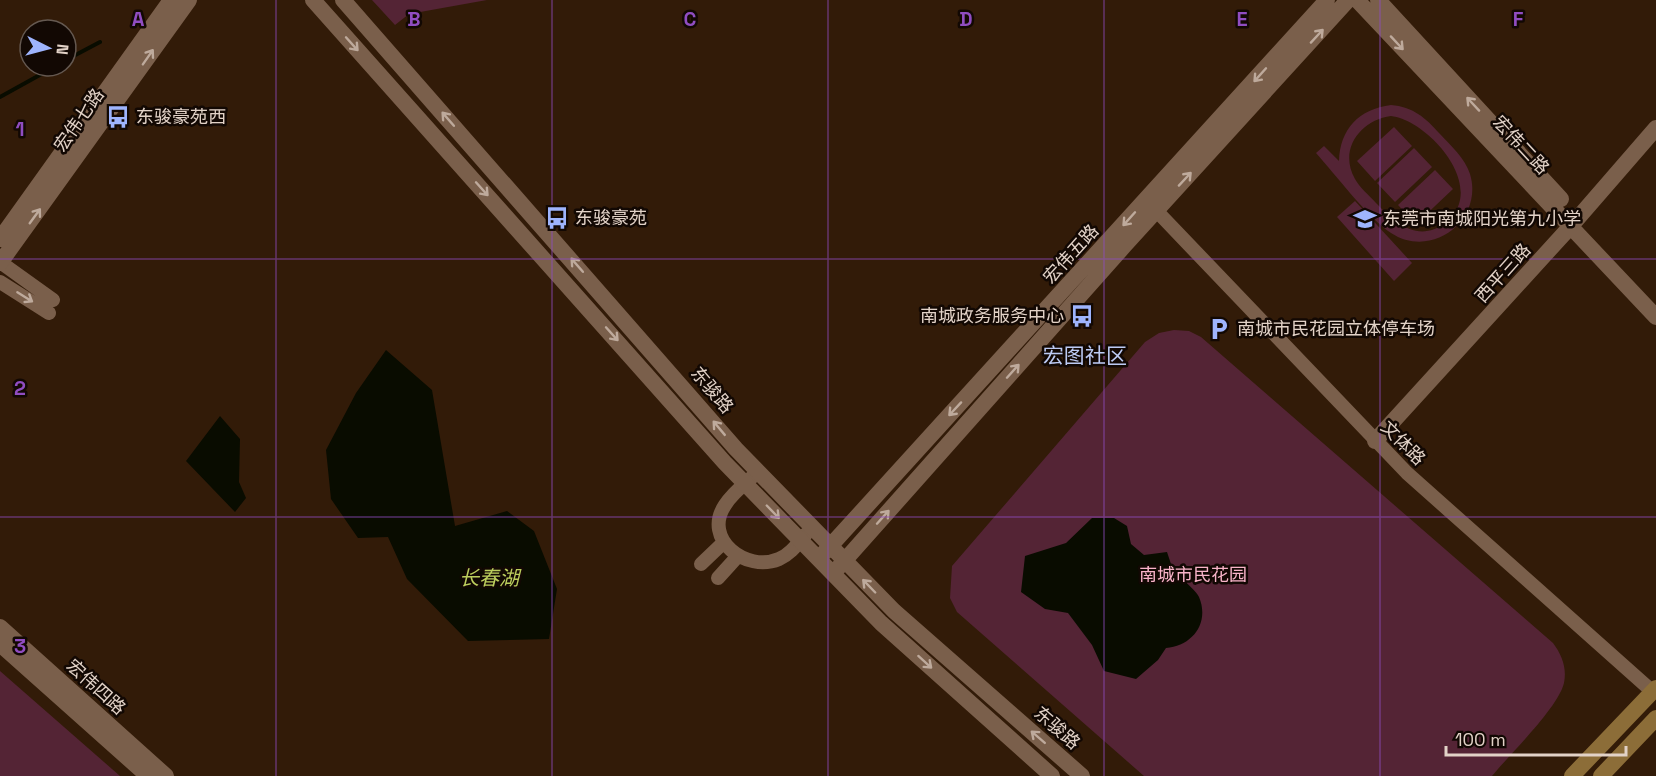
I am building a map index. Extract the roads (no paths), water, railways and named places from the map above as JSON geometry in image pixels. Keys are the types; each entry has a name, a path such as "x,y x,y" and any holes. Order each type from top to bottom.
{"main road":[{"path":"1572,776 1654,690"},
{"path":"1603,775 1656,718"}],"street":[{"name":"宏伟七路","path":"0,239 171,0"},
{"name":"宏伟七路","path":"0,263 189,0"},
{"name":"东骏路","path":"313,0 745,484 881,623 1052,776"},
{"name":"东骏路","path":"343,0 758,472 894,611 1082,776"},
{"name":"宏伟五路","path":"844,561 1327,0"},
{"name":"宏伟五路","path":"818,559 1348,0"},
{"name":"宏伟二路","path":"1357,0 1575,222 1656,300"},
{"name":"宏伟二路","path":"1378,0 1656,317"},
{"name":"西平三路","path":"1375,441 1575,222 1656,128"},
{"name":"文体路","path":"1151,206 1407,473 1654,690"},
{"path":"0,263 51,306 0,282"},
{"path":"758,472 724,506 720,519 723,543 737,557 759,562 777,560 789,553 812,526"},
{"path":"701,564 723,543"},
{"path":"718,578 737,557"},
{"path":"833,574 844,561"},
{"name":"宏伟四路","path":"0,627 166,776"},
{"name":"宏伟四路","path":"0,644 148,776"}],"water":[{"name":"长春湖","path":"386,350 432,390 455,526 507,511 534,531 557,589 549,639 468,641 407,579 388,537 358,538 331,499 326,450 356,393"},
{"path":"220,416 240,439 239,482 246,498 235,512 186,461"},
{"path":"1092,518 1114,518 1127,526 1131,544 1144,555 1167,552 1176,579 1183,579 1194,590 1202,607 1200,624 1191,638 1184,643 1166,648 1158,660 1136,679 1104,671 1092,645 1068,613 1045,609 1021,592 1025,556 1066,543"}],"waterway":[{"path":"78,54 100,42"},
{"path":"0,97 34,78"}],"place":[{"name":"东骏豪苑西","path":"118,117"},
{"name":"东骏豪苑","path":"557,218"},
{"name":"东莞市南城阳光第九小学","path":"1365,219"},
{"name":"南城政务服务中心","path":"1082,316"},
{"name":"南城市民花园立体停车场","path":"1219,329"}],"district":[{"name":"宏图社区","path":"1085,356"}],"park label":[{"name":"南城市民花园","path":"1193,575"}]}
